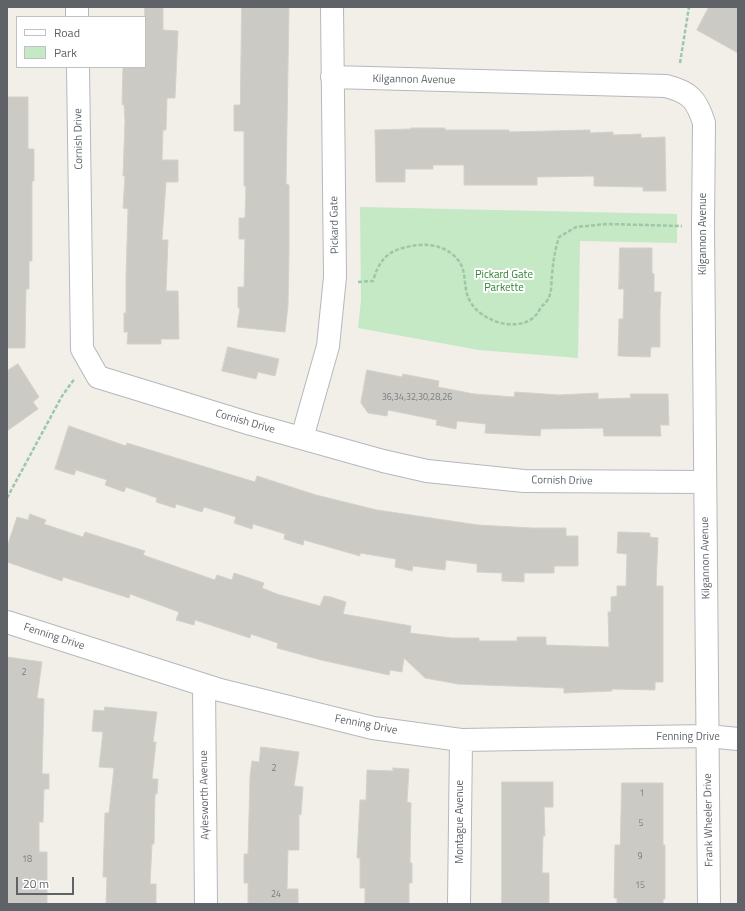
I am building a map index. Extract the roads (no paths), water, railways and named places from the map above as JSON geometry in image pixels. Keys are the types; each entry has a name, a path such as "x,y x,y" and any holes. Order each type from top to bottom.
{"street":[{"name":"Pickard Gate","path":"302,438 328,346 333,308 335,277 332,7"},
{"name":"Cornish Drive","path":"78,68 82,348 98,377 302,438 419,469 469,476 524,481 705,482"},
{"name":"Kilgannon Avenue","path":"332,77 666,86 680,89 691,97 699,108 704,124 703,227 708,736"},
{"name":"Fenning Drive","path":"7,622 204,685 373,728 461,740 708,736 738,739"},
{"name":"Aylesworth Avenue","path":"204,685 206,904"},
{"name":"Frank Wheeler Drive","path":"708,736 709,904"},
{"name":"Montague Avenue","path":"460,904 461,740"}],"park label":[{"name":"Pickard Gate Parkette","path":"504,281"}]}
